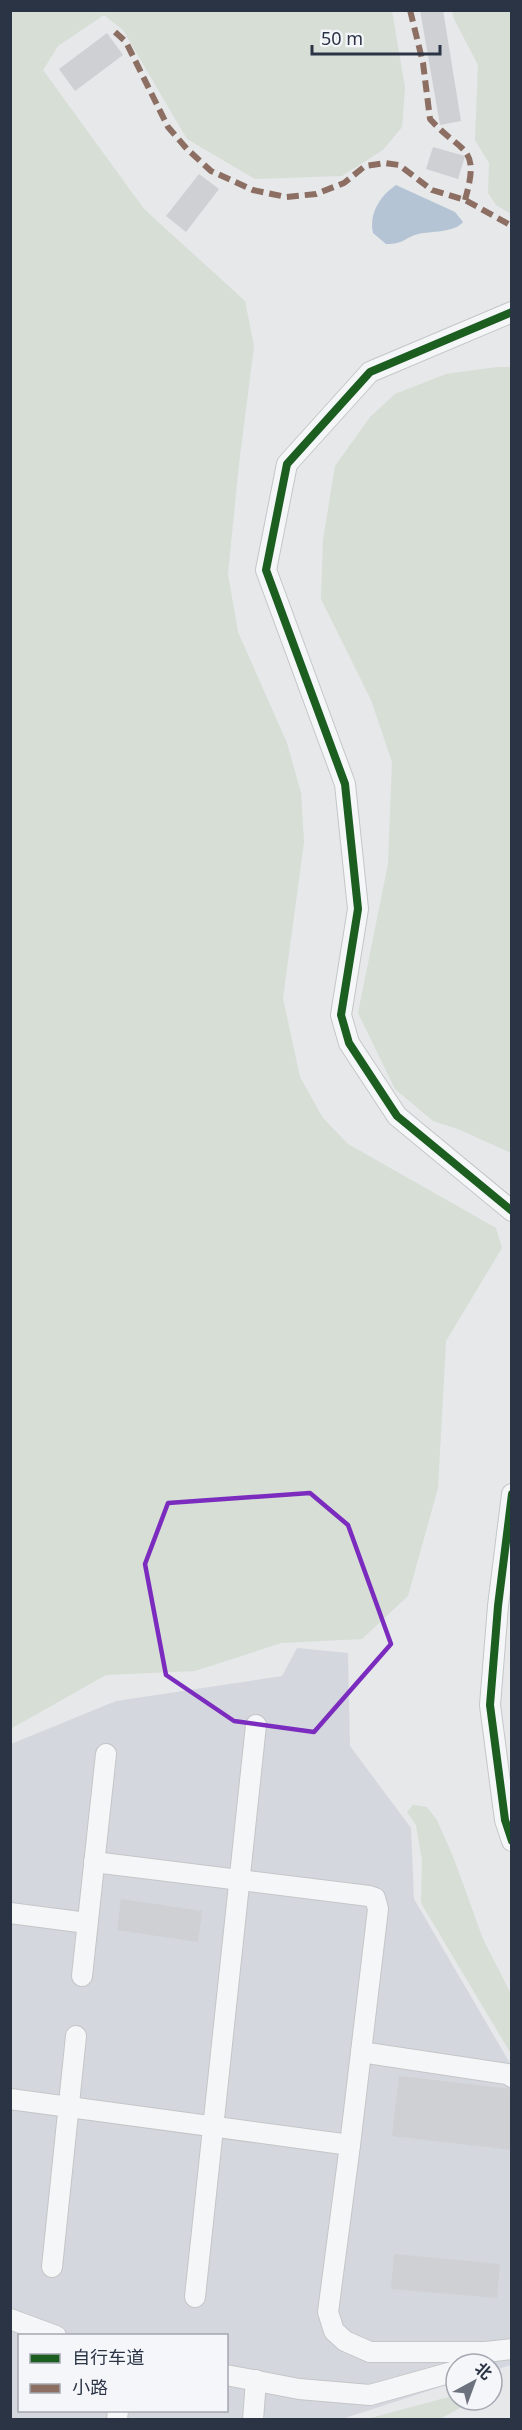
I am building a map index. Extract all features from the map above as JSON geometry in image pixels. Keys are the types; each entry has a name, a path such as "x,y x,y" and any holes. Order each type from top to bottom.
{"street":[{"path":"512,312 370,372 287,464 266,570 345,784 358,909 341,1015 350,1043 397,1116 512,1211"},
{"path":"512,1494 490,1706 505,1820 512,1841"},
{"path":"195,2297 256,1725"},
{"path":"82,1976 106,1754"},
{"path":"94,1862 375,1898 378,1909 328,2312 334,2331 345,2341 370,2352 486,2352 511,2349"},
{"path":"10,1913 87,1923"},
{"path":"52,2267 76,2036"},
{"path":"361,2052 512,2077"},
{"path":"10,2099 350,2145"},
{"path":"10,2319 51,2334"},
{"path":"228,2375 299,2389 370,2395 444,2374"},
{"path":"253,2420 256,2380"}],"highlighted area":[{"path":"310,1493 348,1525 391,1644 314,1732 234,1721 166,1675 145,1564 168,1503"}],"shaded area":[{"path":"11,10 392,11 405,88 402,127 383,150 342,176 255,179 187,139 123,30 104,15 58,46 43,70 144,209 245,301 254,346 228,574 238,632 287,743 301,793 304,842 283,998 300,1077 323,1118 348,1144 496,1228 502,1248 446,1341 438,1488 408,1596 362,1639 281,1643 195,1671 106,1675 12,1728"},
{"path":"452,11 511,11 511,214 496,205 488,193 489,163 475,140 478,65"},
{"path":"512,367 511,1153 458,1129 433,1121 395,1089 358,1013 388,864 392,762 371,700 321,599 323,540 335,466 370,417 395,394 446,374"},
{"path":"297,1648 348,1653 350,1746 411,1828 414,1899 511,2065 511,2365 504,2367 504,2352 444,2352 444,2386 342,2419 11,2420 11,1744 116,1701 282,1676"},
{"path":"413,1805 427,1807 437,1820 483,1939 511,1994 511,2054 421,1903 422,1860 416,1825 407,1812"},
{"path":"444,2398 444,2412 453,2412 440,2419 367,2419"}],"water":[{"path":"396,185 455,212 463,222 448,230 418,234 400,242 386,244 373,233 374,212 385,194"}],"building":[{"path":"420,10 443,10 461,121 440,125"},
{"path":"107,33 123,55 75,91 59,69"},
{"path":"433,147 465,156 458,179 426,169"},
{"path":"199,174 219,189 186,232 166,216"},
{"path":"121,1899 202,1911 198,1942 117,1930"},
{"path":"399,2076 512,2089 512,2150 392,2136"},
{"path":"394,2254 500,2264 497,2298 391,2289"}],"marked path":[{"path":"410,10 423,63 430,119 466,152 469,159 471,169 465,200"},
{"path":"115,32 126,42 168,127 211,171 253,190 286,197 316,194 344,183 365,166 385,163 399,165 432,190 465,200 512,226"}],"cycle path":[{"path":"512,312 370,372 287,464 266,570 345,784 358,909 341,1015 349,1043 397,1116 512,1211"},
{"path":"512,1494 498,1606 490,1705 505,1820 512,1841"}]}
